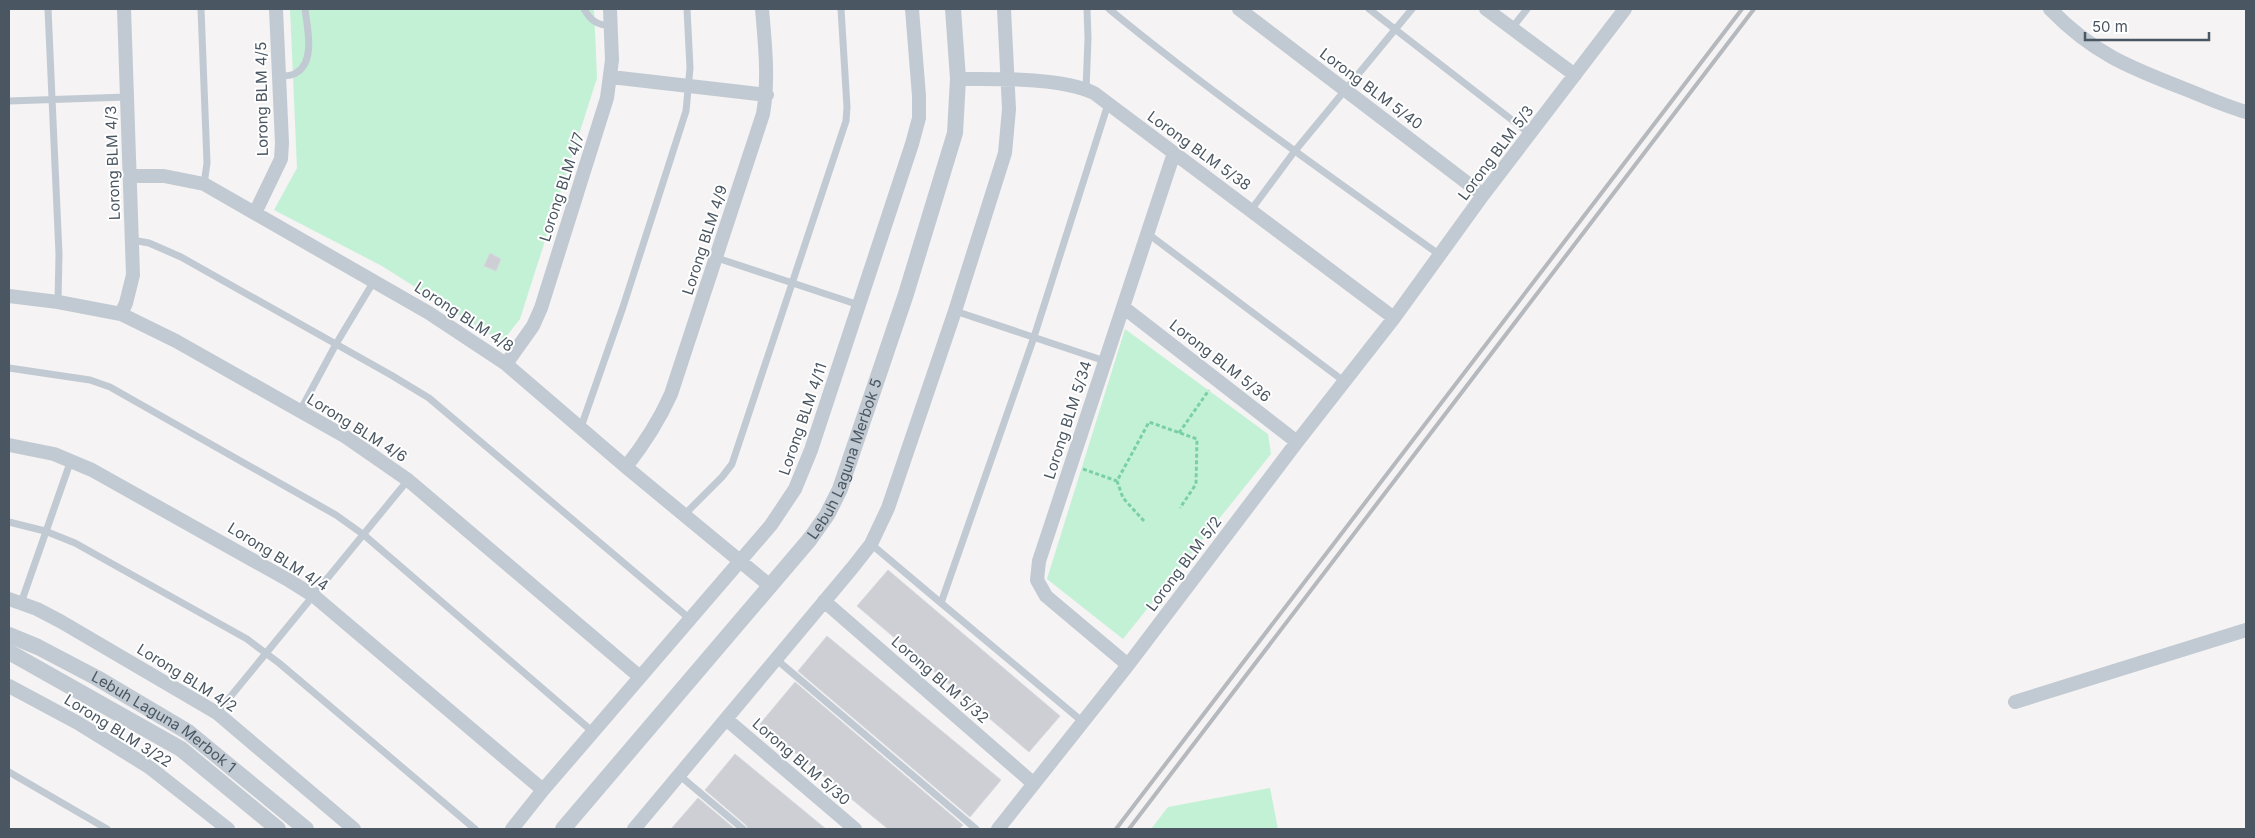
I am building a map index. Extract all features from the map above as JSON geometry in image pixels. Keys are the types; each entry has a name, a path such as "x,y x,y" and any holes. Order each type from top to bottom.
{"street":[{"name":"Lorong BLM 4/3","path":"121,314 133,275 124,9"},
{"name":"Lorong BLM 4/5","path":"255,213 281,159 280,76 276,9"},
{"name":"Lorong BLM 4/7","path":"506,364 533,326 541,308 608,98 611,77 610,9"},
{"name":"Lorong BLM 4/9","path":"626,467 644,445 671,394 763,114 767,95 762,9"},
{"name":"Lorong BLM 4/11","path":"543,790 771,525 795,489 811,450 912,144 918,118 919,96 912,9"},
{"name":"Lebuh Laguna Merbok 5","path":"563,829 810,539 840,489 955,133 958,79 953,9"},
{"path":"634,829 777,660 871,544 888,508 955,311 1005,153 1010,109 1004,9"},
{"name":"Lorong BLM 5/40","path":"1239,9 1483,195"},
{"path":"1486,9 1575,75"},
{"name":"Lorong BLM 5/3","path":"1394,318 1483,195 1625,9"},
{"path":"2050,9 2069,29 2095,48 2126,66 2246,112"},
{"path":"611,77 767,95"},
{"name":"Lorong BLM 5/38","path":"958,79 1008,79 1086,90 1108,104 1394,318"},
{"name":"Lorong BLM 5/34","path":"1128,665 1046,596 1037,580 1039,561 1174,153"},
{"name":"Lorong BLM 4/8","path":"129,176 164,176 204,184 429,312 506,364 684,516 769,585"},
{"name":"Lorong BLM 4/6","path":"9,296 58,302 121,314 176,341 346,437 408,480 640,677"},
{"name":"Lorong BLM 5/36","path":"1123,307 1217,378 1297,442"},
{"name":"Lorong BLM 5/2","path":"998,829 1128,665 1297,442 1394,318"},
{"name":"Lorong BLM 4/4","path":"9,445 54,454 92,470 248,556 314,596 543,790"},
{"name":"Lorong BLM 4/2","path":"15,601 60,621 216,713 354,829"},
{"name":"Lorong BLM 5/32","path":"824,601 1034,784"},
{"path":"2015,702 2246,630"},
{"name":"Lebuh Laguna Merbok 1","path":"9,635 38,647 98,678 188,732 306,829"},
{"name":"Lebuh Laguna Merbok 1","path":"9,652 182,749 278,829"},
{"name":"Lorong BLM 3/22","path":"9,686 78,723 149,767 228,829"},
{"name":"Lorong BLM 5/30","path":"726,719 855,829"},
{"path":"512,829 543,790"}],"lane":[{"path":"48,9 59,254 58,302"},
{"path":"201,9 207,163 204,184"},
{"path":"280,76 296,74 304,66 308,50 305,9"},
{"path":"584,9 590,18 600,26 611,26"},
{"path":"581,428 623,307 686,112 690,87 687,9"},
{"path":"684,516 732,464 846,121 842,9"},
{"path":"1086,9 1088,38 1086,90"},
{"path":"1109,9 1193,77 1294,152 1440,255"},
{"path":"1369,9 1530,135"},
{"path":"1251,210 1294,152 1412,9"},
{"path":"1512,28 1527,9"},
{"path":"9,101 127,97"},
{"path":"941,603 1034,337 1108,104"},
{"path":"1147,232 1345,382"},
{"path":"132,240 149,243 181,257 429,398 690,619"},
{"path":"717,258 859,305"},
{"path":"300,411 336,344 374,280"},
{"path":"955,311 1105,361"},
{"path":"9,368 90,380 110,387 330,511 364,535 594,732"},
{"path":"15,601 45,531 71,460"},
{"path":"216,713 408,480"},
{"path":"9,522 45,531 75,544 266,652 476,829"},
{"path":"871,544 1083,722"},
{"path":"777,660 976,829"},
{"path":"9,772 107,829"},
{"path":"680,775 743,829"}],"path":[{"path":"1179,432 1217,378"},
{"path":"1144,521 1123,498 1117,481 1149,422 1197,439 1196,484 1180,508"},
{"path":"1071,464 1117,481"}],"green space":[{"path":"290,9 594,9 597,78 520,319 502,342 382,266 274,210 297,168"},
{"path":"1125,329 1268,434 1271,454 1123,639 1047,579"},
{"path":"1270,788 1278,829 1151,829 1168,807"}],"building":[{"path":"490,253 501,259 496,271 484,266"},
{"path":"888,570 1060,716 1029,752 857,606"},
{"path":"827,636 1001,780 970,817 798,671"},
{"path":"795,682 963,825 959,829 888,829 760,724"},
{"path":"735,754 826,829 748,829 746,825 705,790"},
{"path":"698,798 735,829 671,829"}],"railway":[{"path":"1116,829 1742,9"},
{"path":"1129,829 1754,9"}]}
